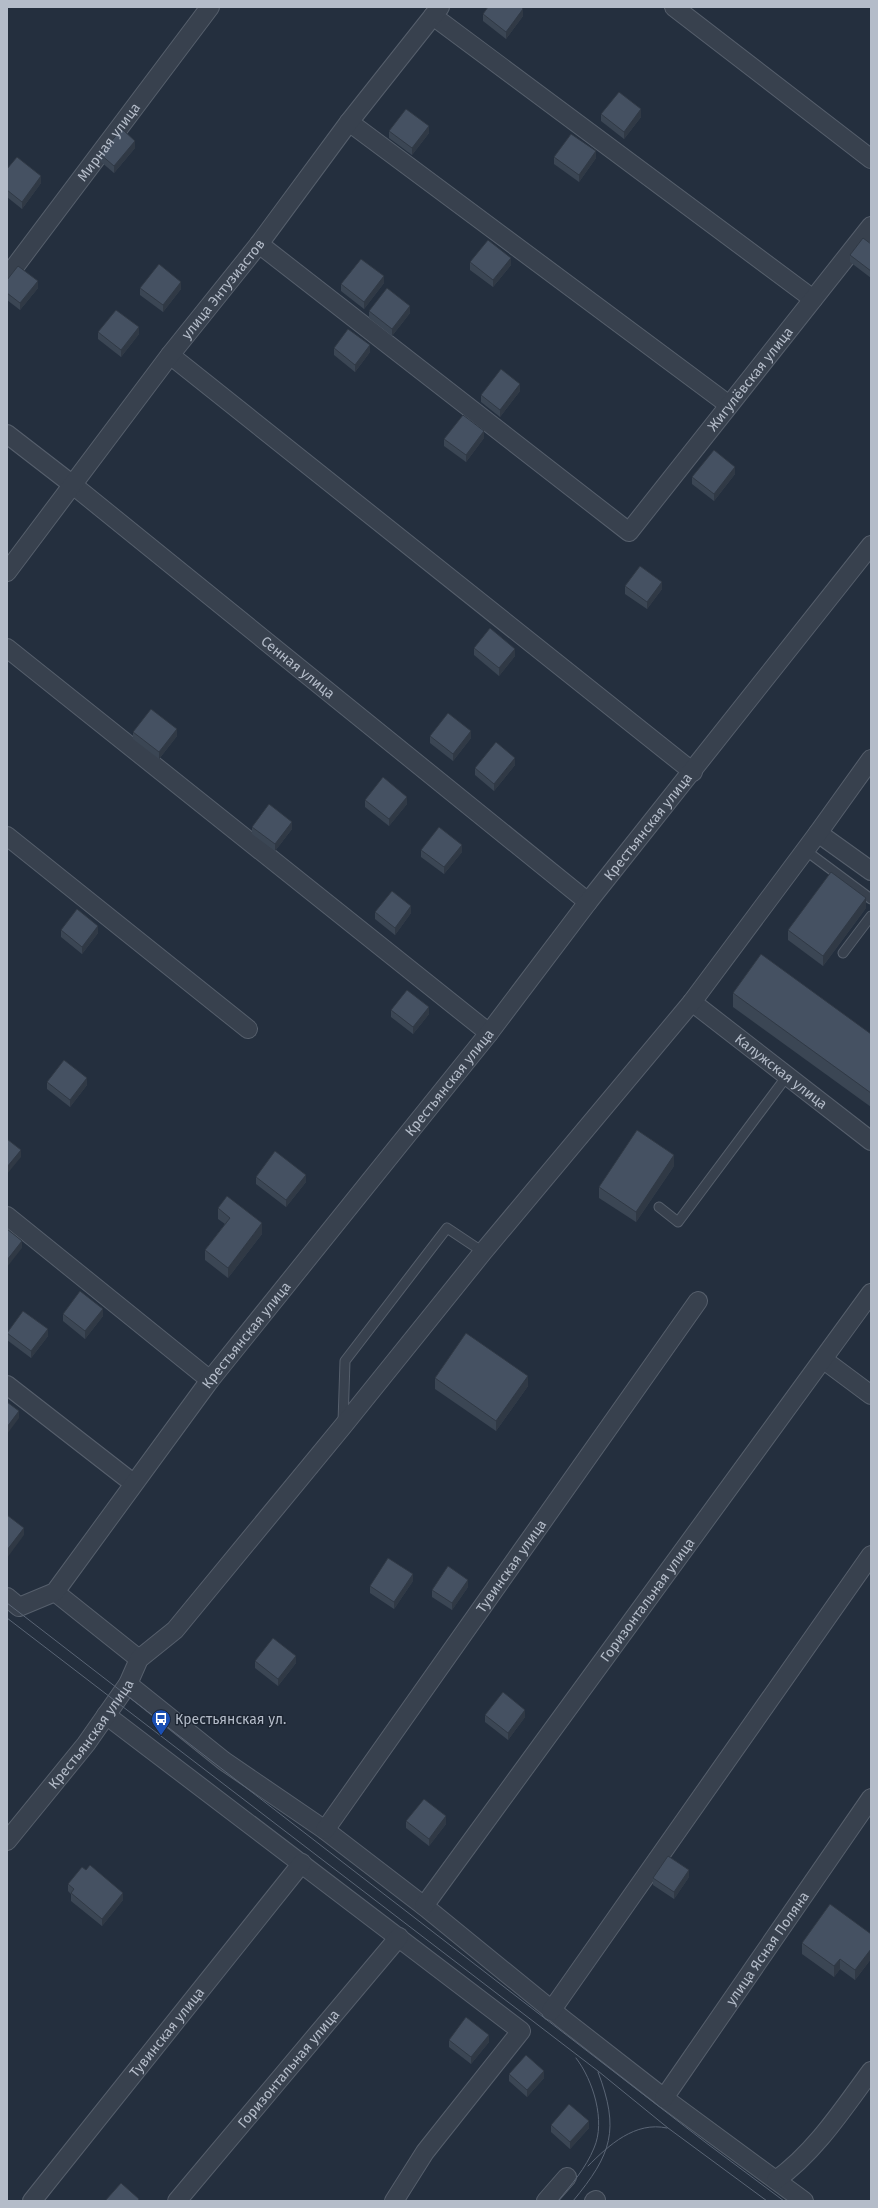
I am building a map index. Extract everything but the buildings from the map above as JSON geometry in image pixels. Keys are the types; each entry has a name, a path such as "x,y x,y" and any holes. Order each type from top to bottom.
{"street":[{"name":"Мирная улица","path":"7,277 210,7"},
{"path":"674,7 871,158"},
{"path":"436,11 814,299"},
{"name":"улица Энтузиастов","path":"7,572 170,355 259,244 349,122 436,11"},
{"path":"349,122 729,406"},
{"name":"Жигулёвская улица","path":"259,244 629,532 871,226"},
{"path":"170,355 693,772"},
{"name":"Сенная улица","path":"7,434 73,485 588,902"},
{"name":"Крестьянская улица","path":"55,1592 133,1483 210,1380 489,1033 588,902 693,772 871,545"},
{"path":"7,648 489,1033"},
{"name":"Крестьянская улица","path":"7,1841 106,1715 128,1684 139,1659 175,1630 343,1426 483,1252 692,1002 806,850 871,759"},
{"path":"818,833 871,871"},
{"path":"7,836 248,1029"},
{"name":"Калужская улица","path":"692,1002 871,1141"},
{"path":"7,1216 210,1380"},
{"name":"Горизонтальная улица","path":"424,1906 824,1360 871,1293"},
{"name":"Тувинская улица","path":"324,1830 698,1301"},
{"path":"824,1360 871,1395"},
{"path":"7,1385 133,1483"},
{"path":"551,2010 871,1555"},
{"path":"13,1602 55,1592 139,1659"},
{"path":"128,1684 224,1761 324,1830 424,1906 551,2010 664,2098 804,2201"},
{"path":"106,1715 521,2031 425,2152 394,2201"},
{"name":"улица Ясная Поляна","path":"664,2098 871,1798"},
{"name":"Тувинская улица","path":"32,2201 302,1863"},
{"name":"Горизонтальная улица","path":"177,2201 399,1937"},
{"path":"776,2180 796,2166 841,2112 871,2071"},
{"path":"546,2201 567,2177"}],"lane":[{"path":"806,850 871,899"},
{"path":"843,953 871,916"},
{"path":"659,1207 678,1222 787,1076"},
{"path":"343,1426 345,1361 447,1228 483,1252"}],"tram line":[{"path":"7,1603 705,2142 784,2201"},
{"path":"7,1618 598,2071 668,2128 767,2201"},
{"path":"558,2201 578,2176 591,2155 599,2126 596,2101 592,2089 588,2078 576,2058"},
{"path":"573,2201 596,2169 604,2155 608,2141 610,2126 609,2110 598,2072"},
{"path":"588,2166 605,2150 623,2136 633,2131 655,2127 667,2128"}],"place":[{"name":"Крестьянская ул.","path":"161,1736"}]}
